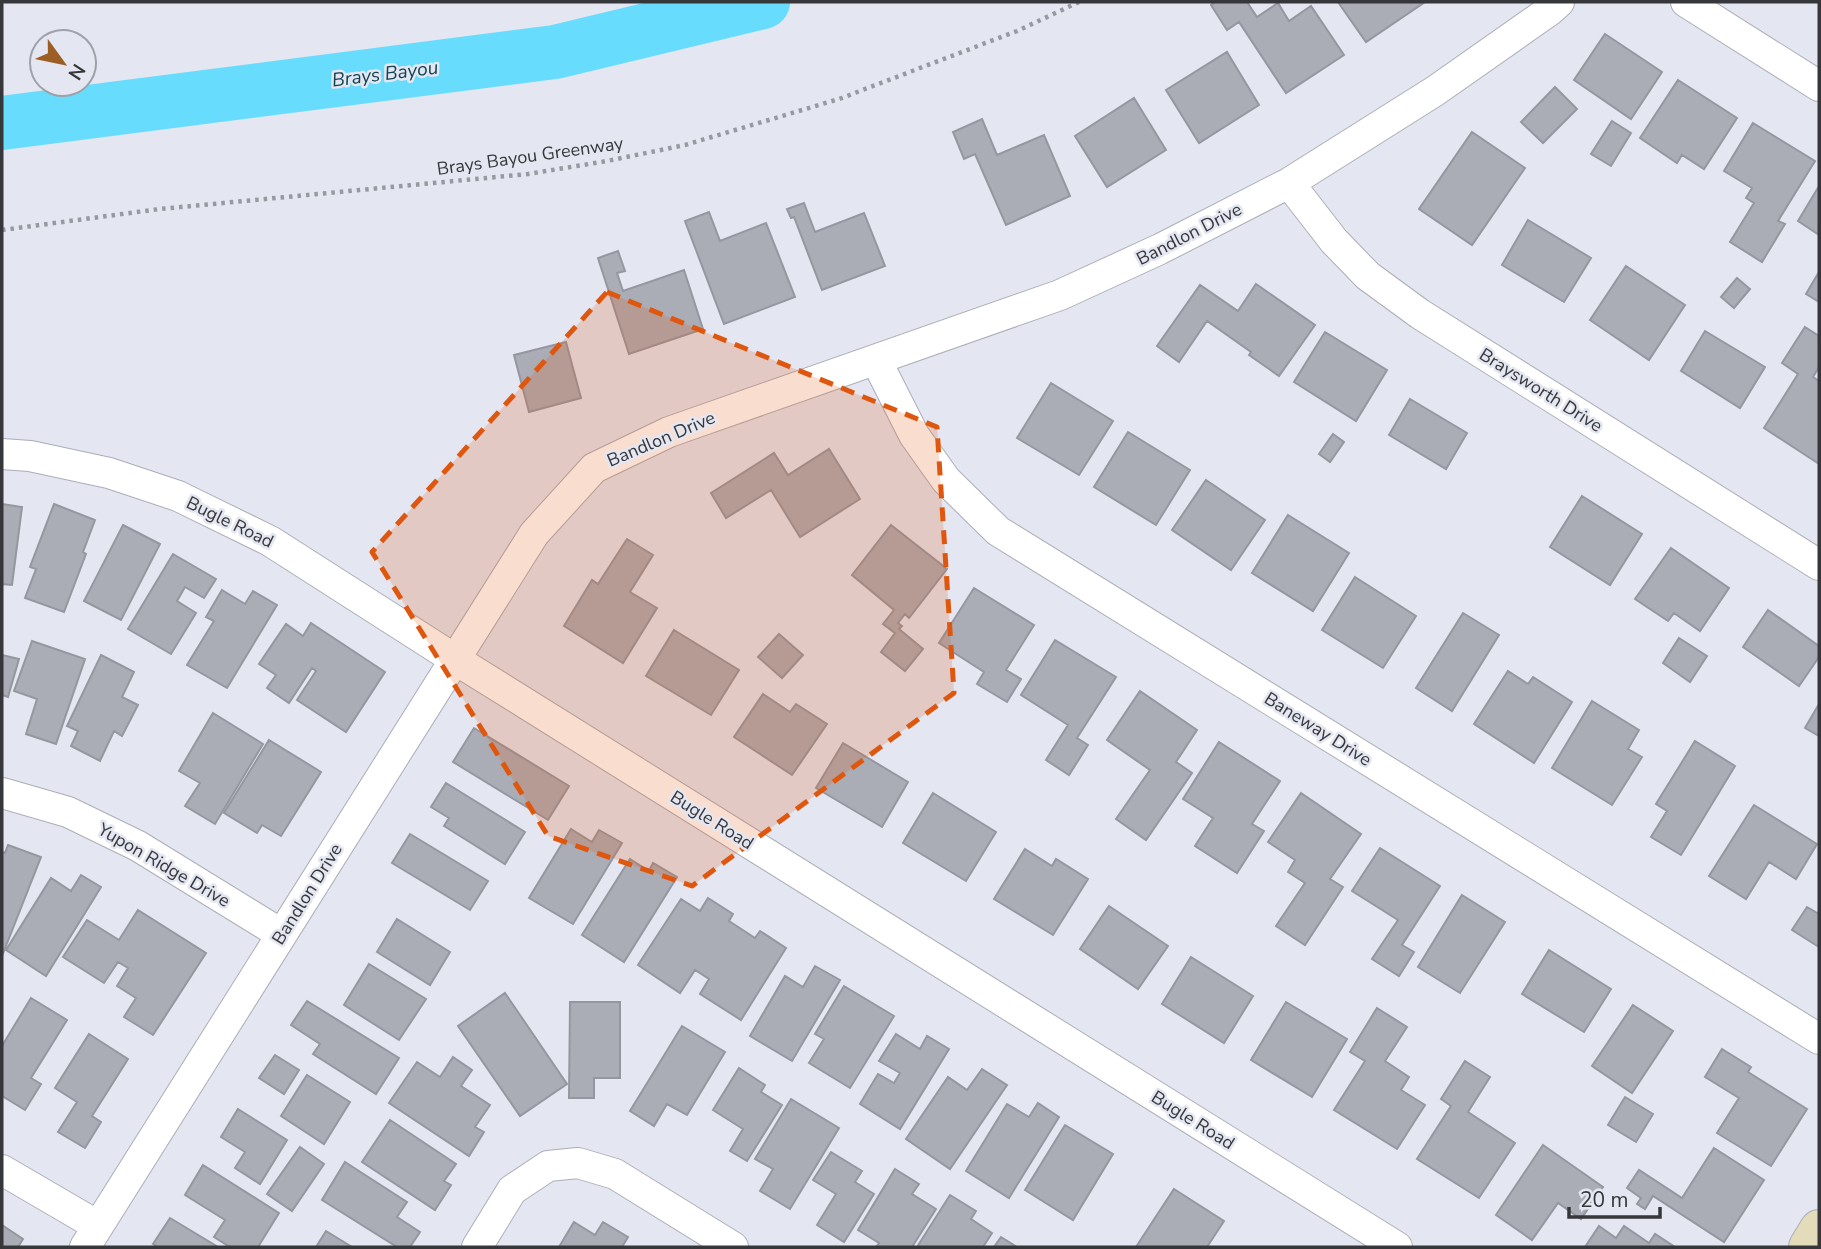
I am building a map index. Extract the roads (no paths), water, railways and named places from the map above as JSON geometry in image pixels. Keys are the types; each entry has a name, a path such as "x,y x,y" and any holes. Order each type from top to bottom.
{"street":[{"name":"Bandlon Drive","path":"91,1237 534,534 594,468 669,432 1060,295 1160,249 1289,183 1435,91 1559,2"},
{"path":"1686,2 1819,86"},
{"name":"Braysworth Drive","path":"1289,183 1334,242 1368,276 1420,314 1819,565"},
{"name":"Baneway Drive","path":"876,360 914,435 946,480 998,531 1819,1039"},
{"name":"Bugle Road","path":"2,454 30,456 109,473 178,496 270,541 456,660 1397,1247"},
{"name":"Yupon Ridge Drive","path":"2,793 68,813 138,846 281,934"},
{"path":"477,1247 512,1190 548,1166 578,1163 615,1174 733,1247"},
{"path":"2,1170 91,1237"},
{"path":"1808,1247 1819,1228"}],"waterway":[{"name":"Brays Bayou","path":"2,123 555,52 763,2"}]}
